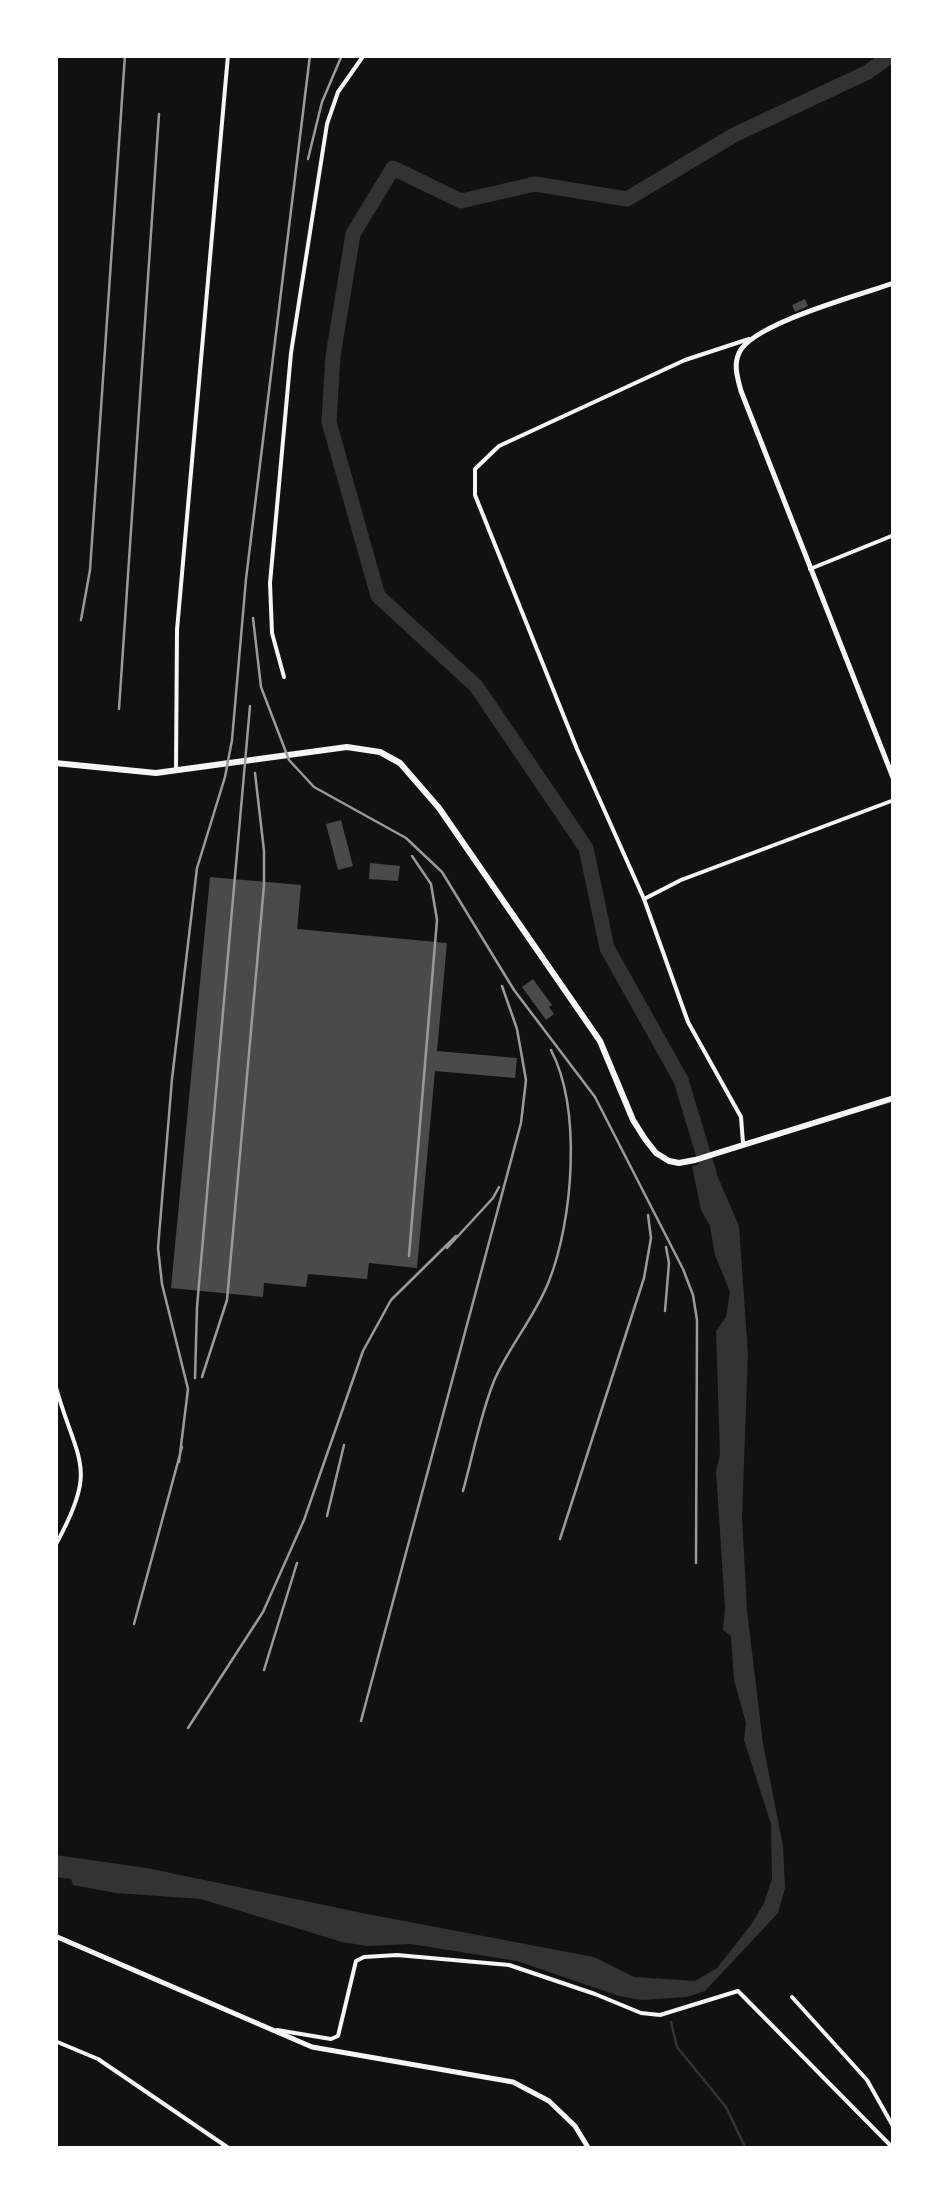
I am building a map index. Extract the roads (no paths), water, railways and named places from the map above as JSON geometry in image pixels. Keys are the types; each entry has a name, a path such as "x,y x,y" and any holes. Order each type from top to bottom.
{"main road":[{"path":"55,763 130,773 176,771 315,749 370,749 400,764 418,781 600,1040 638,1130 656,1153 680,1163 894,1098"}],"street":[{"path":"176,771 176,643 228,55"},
{"path":"284,677 272,633 269,593 291,353 327,124 338,92 364,55"},
{"path":"742,1145 741,1117 688,1022 644,898 577,749 475,495 475,469 499,446 685,360 894,283"},
{"path":"749,339 737,358 738,382 894,780"},
{"path":"810,569 894,535"},
{"path":"644,898 681,880 894,800"},
{"path":"55,1384 83,1471 76,1508 55,1546"},
{"path":"55,1936 312,2046 513,2082 550,2101 575,2126 590,2149"},
{"path":"272,2030 331,2039 338,2036 356,1961 364,1957 396,1955 508,1966 641,2013 660,2014 738,1991 894,2148"},
{"path":"792,1997 867,2080 894,2128"},
{"path":"55,2041 98,2059 230,2149"}],"waterway":[{"path":"709,1173 681,1080 607,948 586,848 476,686 378,596 329,422 333,356 353,234 393,168 461,201 535,184 627,199 734,135 868,72 891,55"},
{"path":"671,2022 677,2047 726,2107 746,2149"}],"railway":[{"path":"81,620 90,570 125,55"},
{"path":"179,1462 188,1389 162,1284 158,1248 172,1079 197,868 225,777 232,740 246,579 310,55"},
{"path":"308,159 322,102 342,55"},
{"path":"119,709 159,114"},
{"path":"253,618 261,687 289,760 314,787 406,838 442,872 514,990 595,1097 683,1269 697,1320 696,1563"},
{"path":"195,1378 197,1307 250,706"},
{"path":"202,1377 227,1300 264,885 255,773"},
{"path":"409,1256 437,920 431,884 412,856"},
{"path":"361,1721 521,1123 526,1080 517,1029 502,986"},
{"path":"463,1491 494,1381 549,1281 564,1228 571,1165 570,1133 561,1075 551,1050"},
{"path":"447,1248 499,1187"},
{"path":"560,1539 644,1278 651,1238 648,1215"},
{"path":"188,1728 263,1612 304,1520 363,1351 391,1300 456,1236"},
{"path":"665,1311 669,1263 666,1247"},
{"path":"327,1516 344,1445"},
{"path":"134,1624 182,1447"},
{"path":"264,1670 297,1563"}]}
